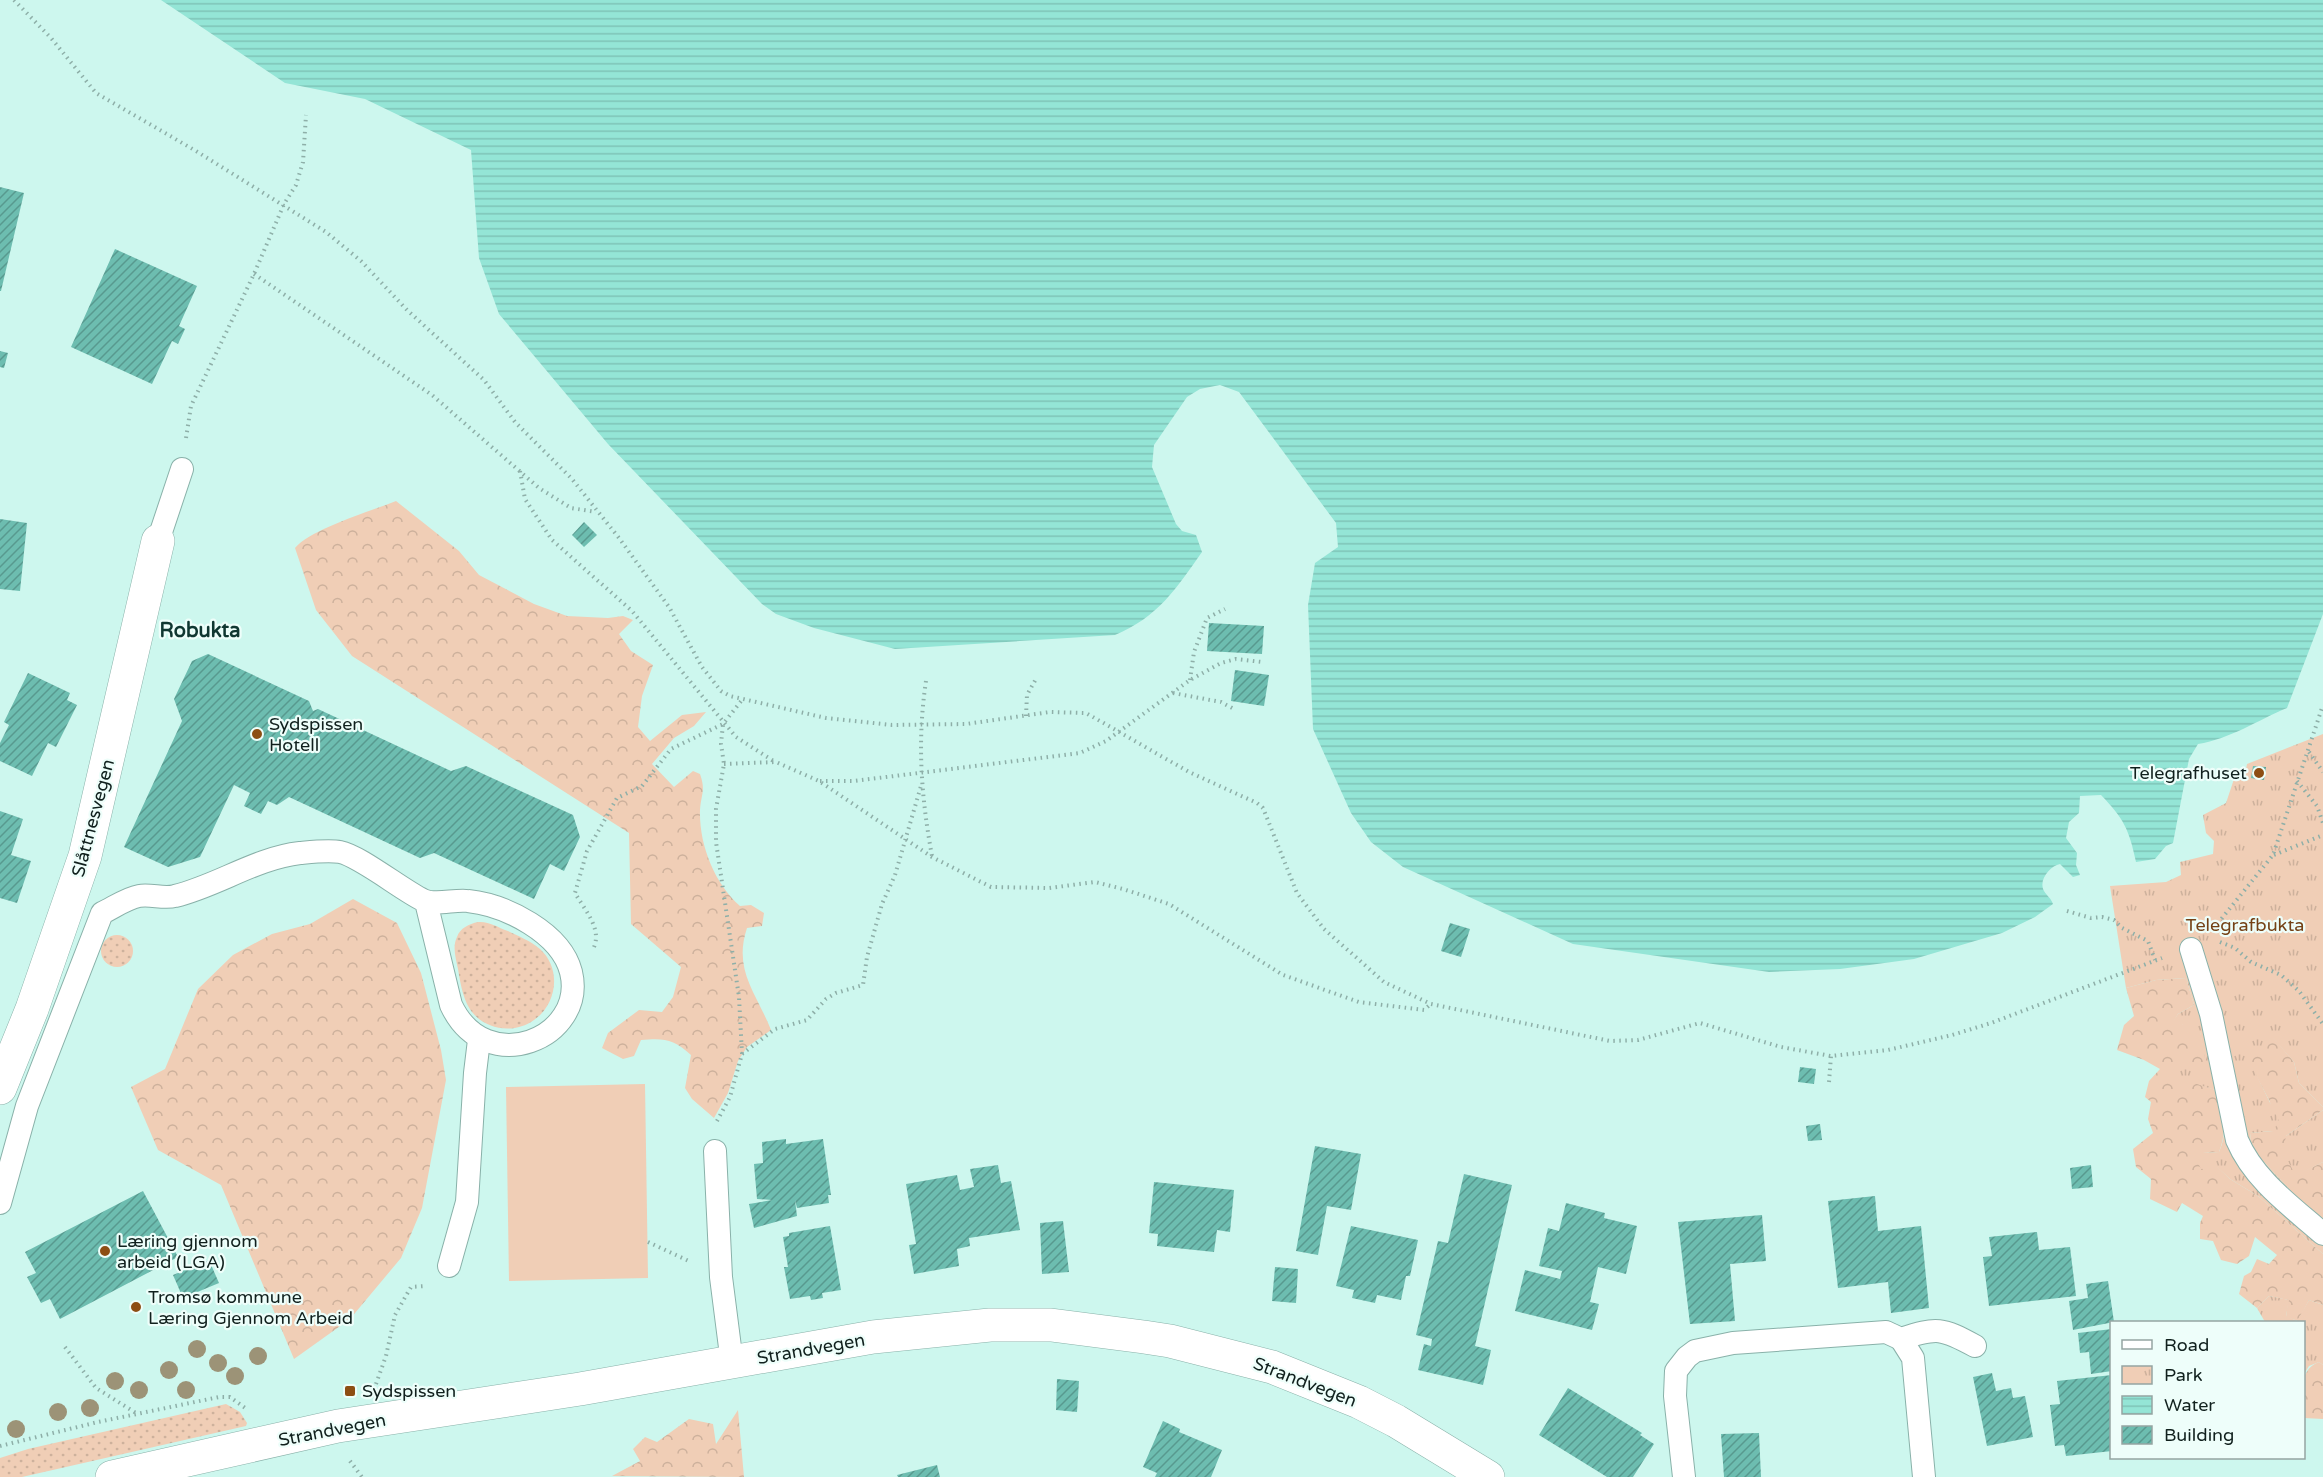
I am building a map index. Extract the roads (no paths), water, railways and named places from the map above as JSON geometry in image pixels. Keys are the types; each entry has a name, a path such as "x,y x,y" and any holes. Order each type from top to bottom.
{"street":[{"name":"Slåttnesvegen","path":"0,1088 32,1009 85,856 158,540"},
{"name":"Strandvegen","path":"112,1477 358,1423 732,1363 873,1337 978,1326 1051,1325 1170,1341 1281,1370 1359,1402 1396,1421 1488,1477"}],"lane":[{"path":"158,540 182,469"},
{"path":"0,1203 27,1106 102,913 137,896 173,897 298,853 341,852 426,902 467,901 492,905 545,933 558,945 567,958 571,974 571,996 561,1019 530,1043 500,1046 479,1040 458,1020 451,1005 426,902"},
{"path":"2196,944 2237,1140 2244,1157 2274,1192 2323,1234"},
{"path":"449,1266 467,1202 479,1040"},
{"path":"715,1151 721,1277 732,1363"},
{"path":"1901,1339 1922,1332 1946,1330 1975,1346"},
{"path":"1684,1477 1675,1396 1676,1371 1679,1364 1695,1351 1733,1343 1886,1332 1901,1339 1910,1350 1915,1369 1924,1477"}],"water":[{"path":"161,0 2323,0 2323,614 2287,708 2233,734 2198,744 2189,759 2173,843 2166,846 2155,859 2136,862 2124,825 2109,803 2101,795 2080,796 2079,813 2069,822 2066,838 2077,853 2076,865 2080,875 2073,877 2060,864 2052,868 2044,878 2043,887 2053,904 2035,917 2002,933 1914,959 1840,969 1769,972 1573,944 1403,867 1371,842 1351,813 1313,729 1308,605 1315,563 1338,547 1336,523 1239,392 1220,385 1200,389 1187,397 1154,445 1152,467 1176,524 1182,531 1196,535 1202,552 1165,601 1155,611 1130,628 1115,635 895,649 814,628 776,614 762,604 608,444 499,314 479,258 471,150 365,99 285,83"}],"place":[{"name":"Sydspissen Hotell","path":"257,734"},
{"name":"Telegrafhuset","path":"2259,773"},
{"name":"Læring gjennom arbeid (LGA)","path":"105,1251"},
{"name":"Tromsø kommune Læring Gjennom Arbeid","path":"136,1307"},
{"name":"Sydspissen","path":"350,1391"}],"district":[{"name":"Robukta","path":"200,631"}],"park label":[{"name":"Telegrafbukta","path":"2245,925"}]}
